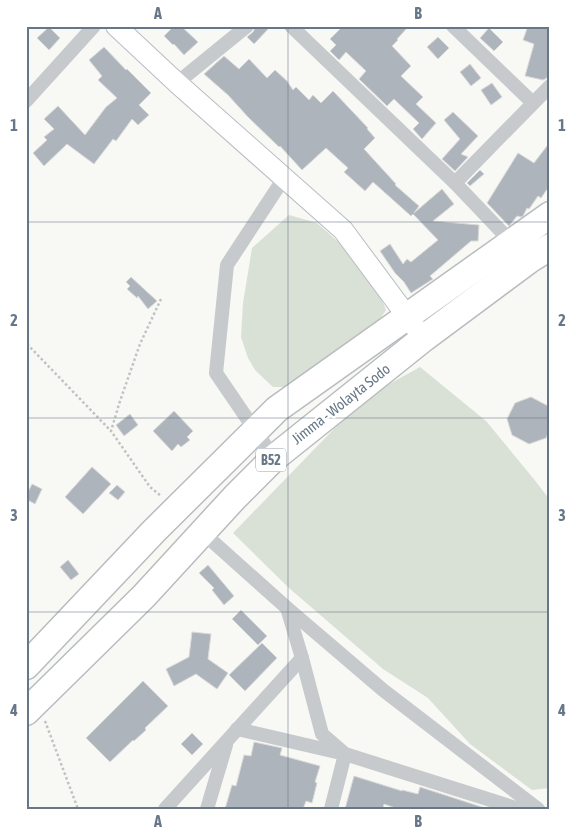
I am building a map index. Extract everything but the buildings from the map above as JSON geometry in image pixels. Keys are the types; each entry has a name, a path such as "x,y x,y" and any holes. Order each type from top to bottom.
{"highway":[{"name":"Jimma - Wolayta Sodo","path":"32,707 144,596 202,532 274,458 530,250 550,215"},
{"name":"Jimma - Wolayta Sodo","path":"26,666 154,531 277,409 407,316 530,250"}],"street":[{"path":"26,101 94,26"},
{"path":"116,26 177,83 343,230 424,338"},
{"path":"177,83 248,26"},
{"path":"291,26 455,183 530,250"},
{"path":"453,26 533,103"},
{"path":"455,183 550,86"},
{"path":"274,458 216,373 227,265 284,178"},
{"path":"202,532 383,690 538,809"},
{"path":"287,608 322,734 345,754"},
{"path":"165,809 302,658"},
{"path":"237,729 345,754 519,809"},
{"path":"207,809 227,740"},
{"path":"331,809 345,754"}],"path":[{"path":"111,431 140,344 161,300"},
{"path":"27,344 111,431 150,487 176,509"},
{"path":"32,707 78,809"}],"shaded area":[{"path":"289,215 317,223 352,254 376,286 386,310 370,334 294,387 273,387 255,370 248,358 241,337 243,303 252,248"},
{"path":"420,367 486,421 550,500 550,788 532,790 470,744 428,698 383,669 289,588 233,533 364,398"}]}
